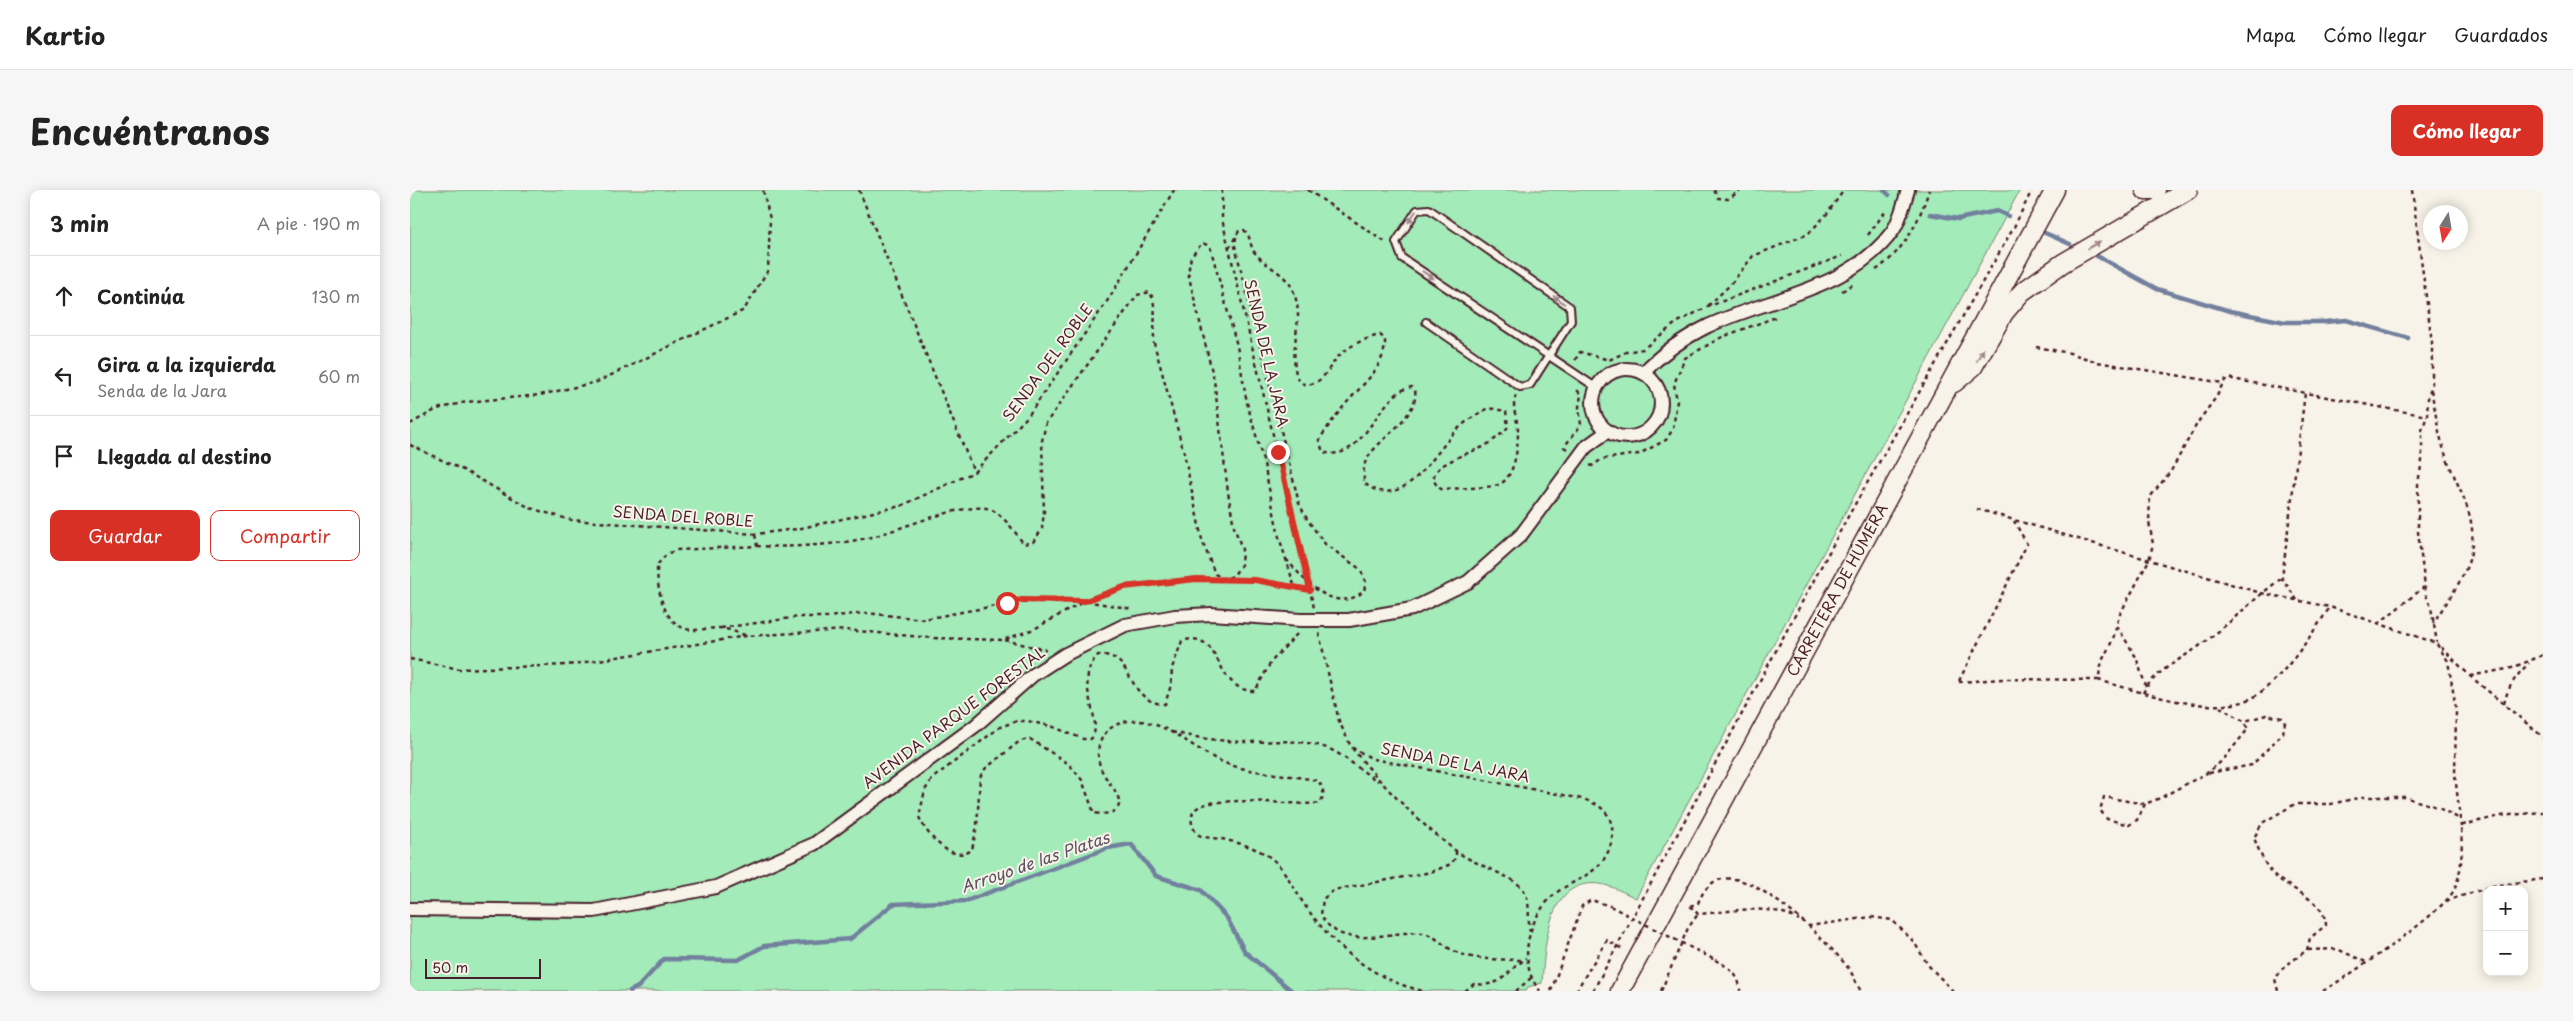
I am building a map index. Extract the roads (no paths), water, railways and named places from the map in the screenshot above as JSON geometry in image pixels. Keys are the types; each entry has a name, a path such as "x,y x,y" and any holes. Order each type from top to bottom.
{"main road":[{"name":"CARRETERA DE HÚMERA","path":"1620,991 2055,190"},
{"path":"2145,190 2156,190"},
{"path":"1946,390 1973,367 2004,313 2022,292 2063,263 2188,190"}],"street":[{"path":"1643,373 1663,354 1708,326 1843,273 1876,251 1893,231 1908,190"},
{"path":"1630,369 1643,373 1654,381 1660,392 1661,408 1655,423 1642,434 1625,437 1608,431 1599,422 1594,411 1593,399 1597,388 1605,377 1617,371 1630,369"},
{"name":"AVENIDA PARQUE FORESTAL","path":"410,910 594,911 716,886 814,844 975,726 1033,675 1064,655 1125,625 1154,619 1211,614 1316,621 1349,620 1412,609 1468,582 1521,534 1586,447 1608,431"}],"lane":[{"path":"1426,322 1520,387 1530,385 1550,355 1571,321 1570,307 1430,209 1417,210 1396,242 1402,258 1550,355 1597,388"}],"waterway":[{"path":"1884,190 1889,195"},
{"path":"1930,214 1958,219 1997,211 2008,216"},
{"path":"2045,233 2070,244"},
{"path":"2097,256 2157,289 2230,311 2285,322 2346,320 2408,338"},
{"name":"Arroyo de las Platas","path":"630,991 638,987 664,959 738,960 764,946 850,939 893,904 966,901 1108,848 1131,844 1156,876 1201,890 1227,918 1245,952 1292,991"}]}
